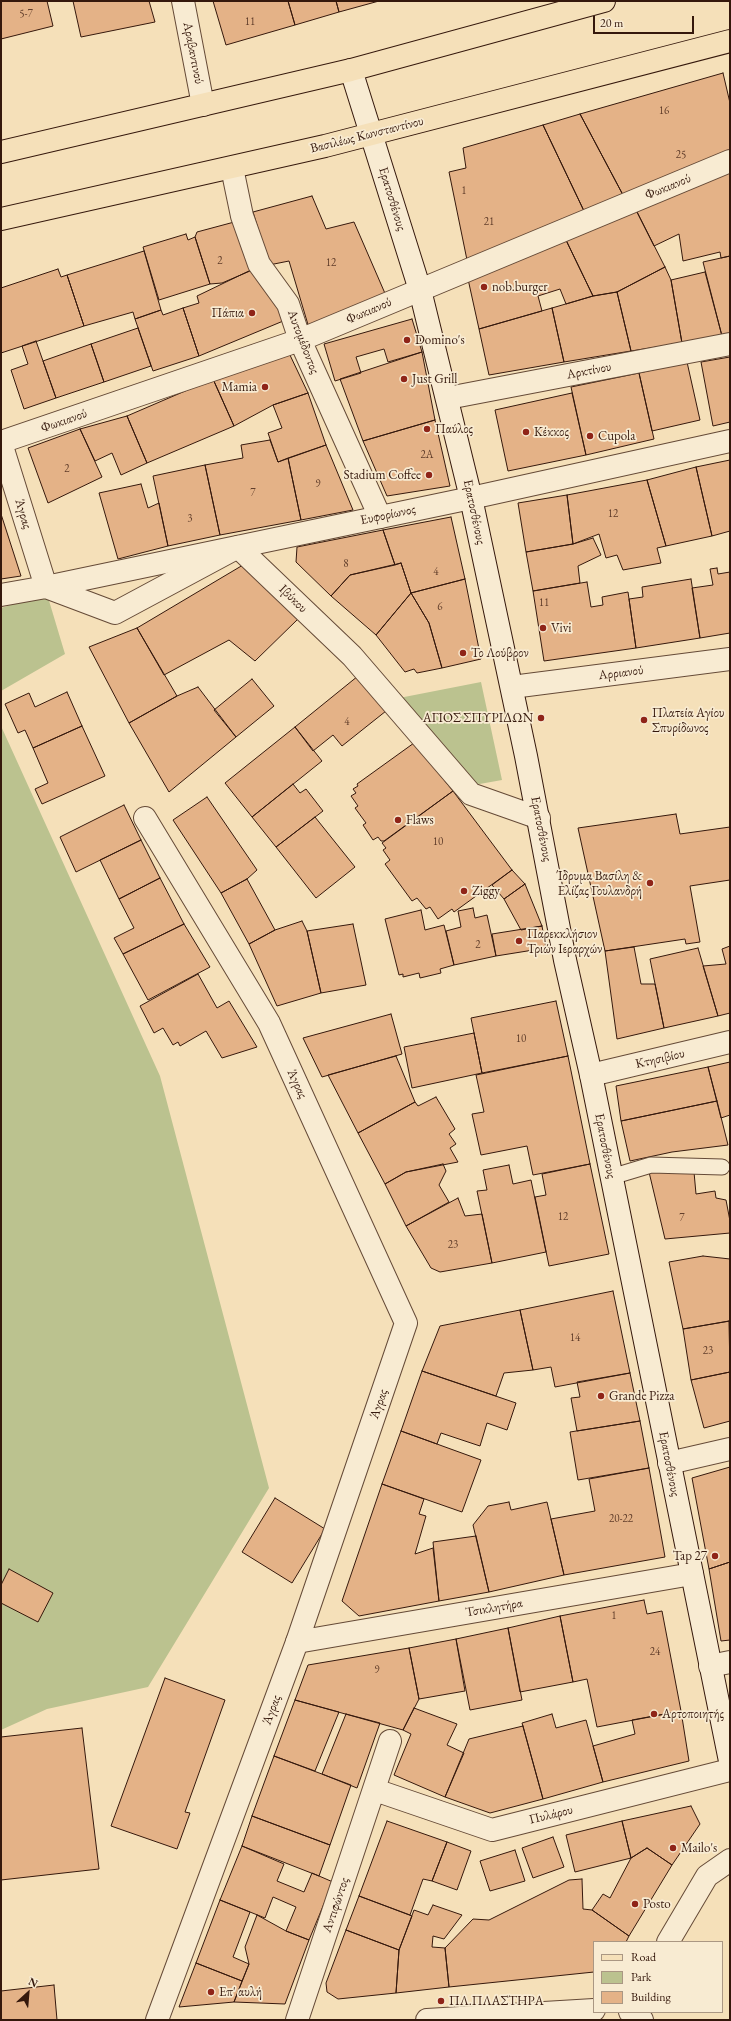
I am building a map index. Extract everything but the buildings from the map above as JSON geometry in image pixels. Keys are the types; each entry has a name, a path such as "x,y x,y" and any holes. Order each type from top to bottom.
{"main road":[{"path":"1,152 351,70 604,1"},
{"name":"Βασιλέως Κωνσταντίνου","path":"1,219 232,168 372,134 730,41"}],"street":[{"name":"Αραβαντινού","path":"183,1 203,105"},
{"name":"Ερατοσθένους","path":"351,70 420,290 448,398 471,498 539,818 565,960 591,1075 692,1574 720,1664 730,1761"},
{"name":"Φωκιανού","path":"1,442 300,340 730,162"},
{"name":"Αυτομέδοντος","path":"232,168 242,216 259,264 288,304 300,340 380,517"},
{"name":"Αρκτίνου","path":"448,398 730,344"},
{"name":"Ευφορίωνος","path":"46,586 471,498 730,441"},
{"name":"Άγρας","path":"1,442 46,586"},
{"path":"1,595 46,586 115,613 238,547"},
{"name":"Ιβύκου","path":"238,547 352,656 471,794 539,818"},
{"name":"Αρριανού","path":"512,687 730,659"},
{"name":"Άγρας","path":"145,818 269,1023 406,1323 297,1642 157,2020"},
{"name":"Κτησιβίου","path":"591,1075 730,1042"},
{"path":"669,1463 730,1449"},
{"name":"Τσικλητήρα","path":"297,1642 692,1574"},
{"name":"Αντιφώντος","path":"297,2020 375,1790 390,1741"},
{"name":"Πυλάρου","path":"375,1790 492,1830 730,1770"},
{"path":"669,1941 707,1876 730,1860"},
{"path":"427,2020 593,2010"},
{"path":"632,2013 642,2020"}],"lane":[{"path":"611,1176 651,1165 722,1166"}],"green space":[{"path":"47,594 65,654 1,691 1,608"},
{"path":"481,682 502,780 474,785 394,699"},
{"path":"1,726 160,1076 269,1488 148,1687 47,1709 1,1730"}],"place":[{"name":"nob.burger","path":"484,287"},
{"name":"Πάπια","path":"252,313"},
{"name":"Domino's","path":"407,340"},
{"name":"Just Grill","path":"404,379"},
{"name":"Mamia","path":"265,387"},
{"name":"Παύλος","path":"427,429"},
{"name":"Κέκκος","path":"526,432"},
{"name":"Cupola","path":"590,436"},
{"name":"Stadium Coffee","path":"429,475"},
{"name":"Vivi","path":"543,628"},
{"name":"Το Λούβρον","path":"463,653"},
{"name":"ΑΓΙΟΣ ΣΠΥΡΙΔΩΝ","path":"541,718"},
{"name":"Πλατεία Αγίου Σπυρίδωνος","path":"644,720"},
{"name":"Flaws","path":"398,820"},
{"name":"Ίδρυμα Βασίλη & Ελίζας Γουλανδρή","path":"650,883"},
{"name":"Ziggy","path":"464,891"},
{"name":"Παρεκκλήσιον Τριών Ιεραρχών","path":"519,941"},
{"name":"Grande Pizza","path":"601,1396"},
{"name":"Tap 27","path":"715,1556"},
{"name":"Αρτοποιητής","path":"654,1714"},
{"name":"Mailo's","path":"673,1848"},
{"name":"Posto","path":"635,1904"},
{"name":"Επ' αυλή","path":"211,1992"},
{"name":"ΠΛ.ΠΛΑΣΤΗΡΑ","path":"441,2001"}]}
